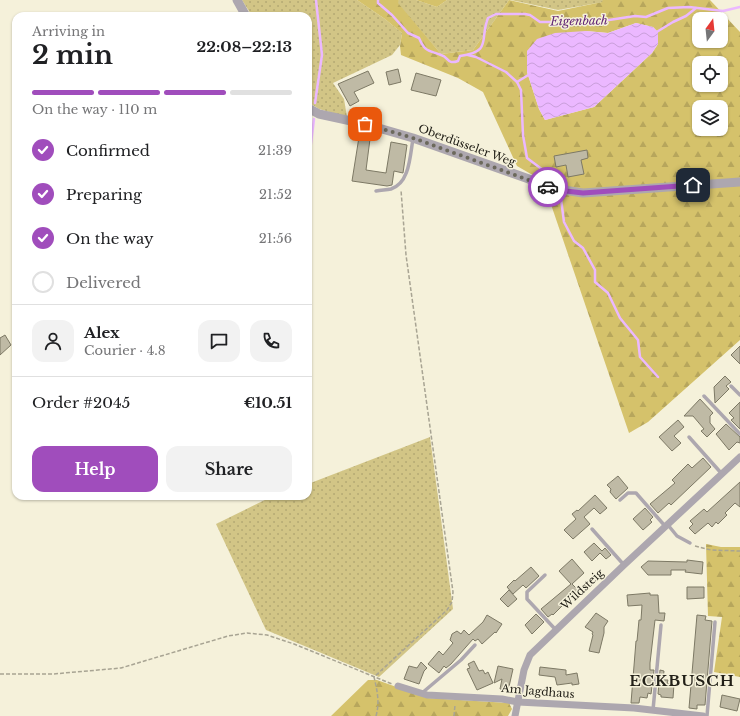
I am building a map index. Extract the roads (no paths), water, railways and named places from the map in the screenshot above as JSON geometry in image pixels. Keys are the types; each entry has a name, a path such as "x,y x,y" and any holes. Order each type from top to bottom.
{"street":[{"path":"237,0 244,12"},
{"name":"Oberdüsseler Weg","path":"312,110 319,114 365,124 413,138 557,190 583,193 740,182"},
{"name":"Wildsteig","path":"515,716 524,670 530,655 624,564 740,457"},
{"name":"Am Jagdhaus","path":"398,686 427,695 502,699 518,702 634,708 703,716"}],"lane":[{"path":"376,191 392,188 400,183 405,176 413,138"},
{"path":"731,386 740,395"},
{"path":"704,396 740,434"},
{"path":"689,437 722,474"},
{"path":"620,500 628,493 636,493 677,536 690,543"},
{"path":"592,529 624,564"},
{"path":"545,575 527,592 527,599 555,630"},
{"path":"707,716 715,622"},
{"path":"653,710 661,625"},
{"path":"421,694 461,660 475,645"}],"water":[{"path":"636,23 653,27 658,32 658,44 652,53 594,107 545,120 539,109 527,72 527,51 537,39 555,33 586,31 608,33"}],"waterway":[{"path":"315,103 322,55 316,0"},
{"name":"Eigenbach","path":"378,0 378,3 392,15 408,33 419,38 425,48 444,56 452,62 458,61 460,56 470,54 481,48 488,18 496,14 525,14 530,15 540,22 554,22 559,19 609,20 635,16 646,17 668,8 689,7 723,11 740,7"},
{"path":"655,33 686,16 696,8"},
{"path":"468,55 476,57 506,72 517,82 530,74"},
{"path":"517,82 521,90 523,135 527,158 555,179"},
{"path":"312,135 314,119"},
{"path":"561,199 564,222 574,241 583,248 595,270 595,282 608,293 620,318 638,340 640,357 658,377"}],"district":[{"name":"ECKBUSCH","path":"682,681"}]}
